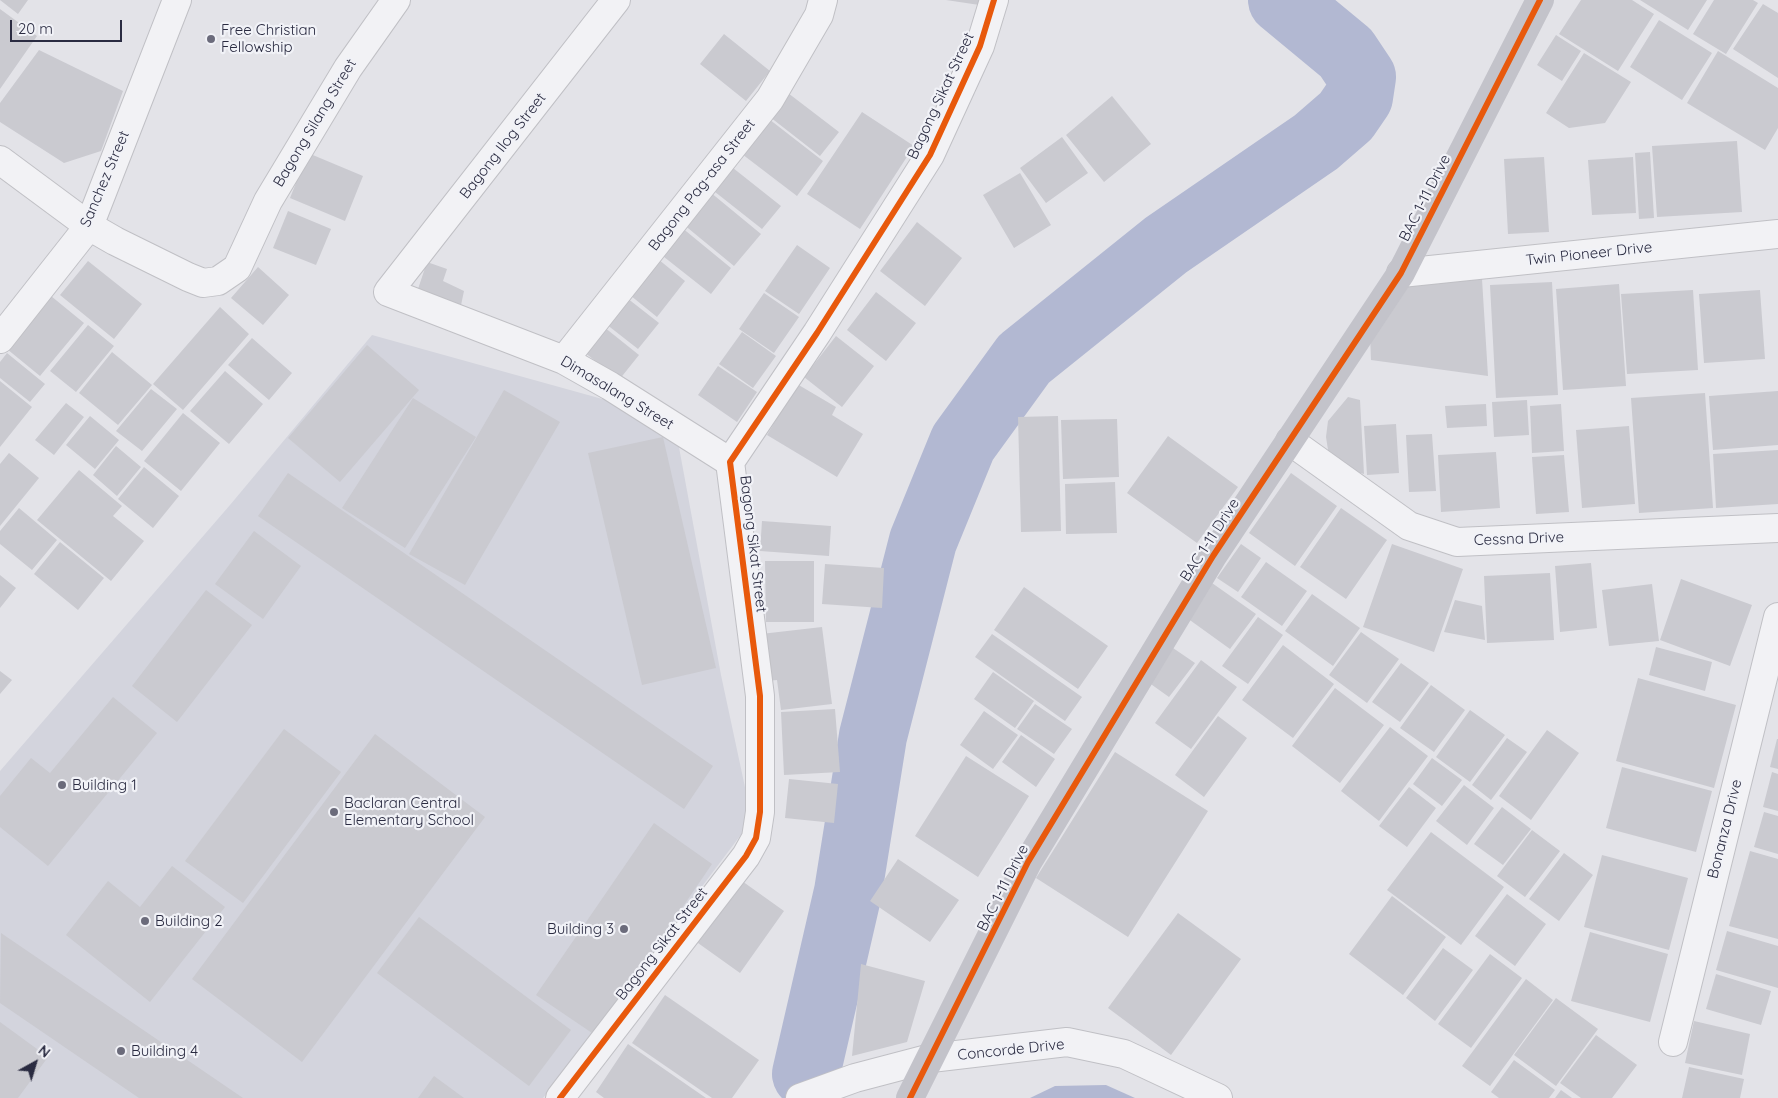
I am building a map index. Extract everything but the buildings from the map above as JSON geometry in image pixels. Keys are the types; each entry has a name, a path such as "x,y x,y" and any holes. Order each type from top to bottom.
{"street":[{"name":"Sanchez Street","path":"0,340 89,226 177,0"},
{"name":"Bagong Silang Street","path":"89,226 203,282 218,281 230,274 237,268 268,200 338,84 396,0"},
{"name":"Bagong Ilog Street","path":"388,292 616,0"},
{"name":"Bagong Pag-asa Street","path":"564,360 770,99 819,15 823,0"},
{"name":"Bagong Sikat Street","path":"560,1098 746,856 756,838 760,812 760,696 730,462 817,333 930,155 980,46 994,0"},
{"name":"BAC 1-11 Drive","path":"910,1098 1028,862 1213,556 1400,273 1540,0"},
{"path":"0,160 89,226"},
{"name":"Twin Pioneer Drive","path":"1400,273 1778,234"},
{"name":"Dimasalang Street","path":"388,292 564,360 610,386 730,462"},
{"name":"Cessna Drive","path":"1290,441 1409,526 1457,542 1778,528"},
{"name":"Bonanza Drive","path":"1673,1042 1778,617"},
{"name":"Concorde Drive","path":"800,1098 854,1078 931,1058 1067,1042 1124,1054 1218,1098"}],"shaded area":[{"name":"Baclaran Central Elementary School","path":"372,335 606,400 676,431 721,675 752,820 543,1098 0,1098 0,771 230,505"}],"water":[{"path":"1106,1085 1135,1098 1030,1098 1055,1086"}],"waterway":[{"path":"806,1074 848,892 873,736 923,541 963,443 1024,359 1166,245 1316,142 1346,116 1359,97 1362,77 1346,53 1282,0"}],"cycle path":[{"path":"560,1098 746,856 756,838 760,812 760,696 730,462 817,333 930,155 980,46 994,0"},
{"path":"910,1098 1028,862 1213,556 1401,273 1540,0"}],"place":[{"name":"Free Christian Fellowship","path":"211,39"},
{"name":"Building 1","path":"62,785"},
{"name":"Baclaran Central Elementary School","path":"334,812"},
{"name":"Building 2","path":"145,921"},
{"name":"Building 3","path":"624,929"},
{"name":"Building 4","path":"121,1051"}]}
